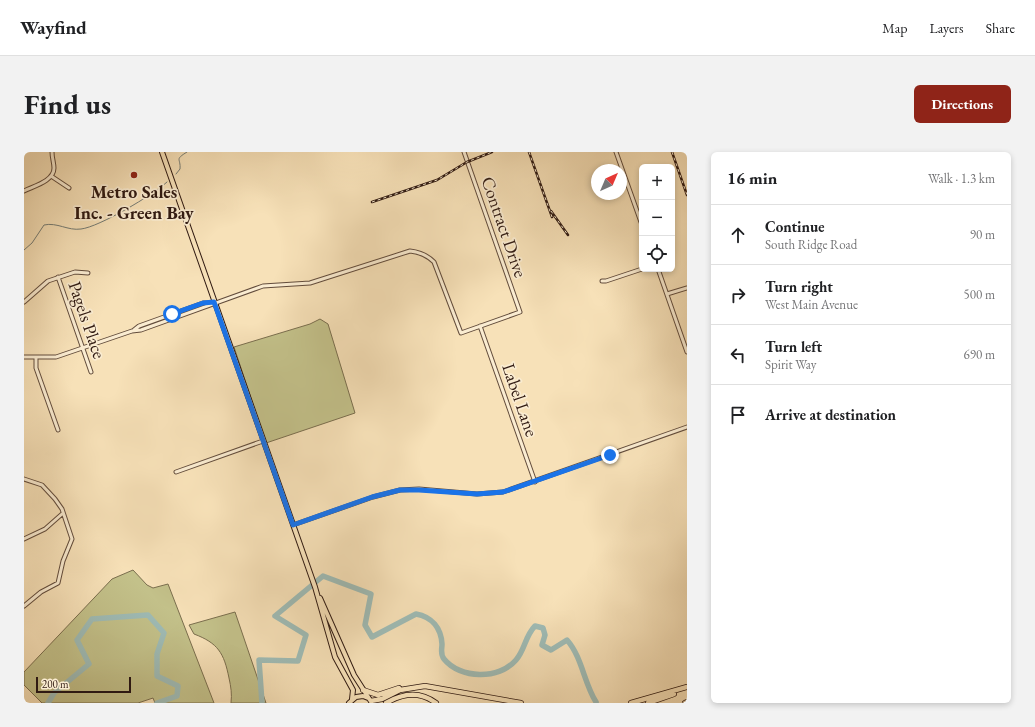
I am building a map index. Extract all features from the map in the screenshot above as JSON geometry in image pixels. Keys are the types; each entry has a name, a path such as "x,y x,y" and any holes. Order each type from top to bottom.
{"highway":[{"path":"363,690 378,695 400,688 433,687 521,703"},
{"path":"371,701 382,699 400,690 409,688"},
{"path":"631,703 687,688"},
{"path":"648,703 687,688"},
{"path":"386,703 398,697 411,694 424,696 436,703"}],"main road":[{"path":"162,152 315,587 346,658 363,690 371,701"},
{"path":"315,587 335,657 354,690 350,702"},
{"path":"350,702 363,696 371,701"}],"street":[{"path":"24,186 25,190 47,180 51,176 54,168 52,152"},
{"name":"Contract Drive","path":"464,152 520,312 480,326"},
{"path":"616,152 639,217"},
{"path":"51,176 69,188"},
{"path":"24,357 56,357 205,308 214,302 262,286 310,284 410,251 418,252 427,256 434,262 461,333 480,326"},
{"path":"602,281 639,270"},
{"path":"24,302 48,281 75,272 88,273"},
{"path":"659,272 687,352"},
{"name":"Pagels Place","path":"58,277 91,372"},
{"path":"667,294 687,288"},
{"name":"Label Lane","path":"480,326 535,482"},
{"path":"36,357 36,368 58,430"},
{"path":"293,525 388,492 419,490 494,494 535,482 687,427"},
{"path":"176,472 263,441"},
{"path":"24,479 36,482 56,499 62,509 62,514 72,539 63,561 58,583 41,592 24,606"},
{"path":"24,539 45,529 62,514"}],"shaded area":[{"path":"320,319 328,324 355,413 266,443 234,347 310,324"},
{"path":"133,570 147,585 153,588 168,584 214,703 155,703 153,698 138,703 42,703 24,685 24,672 112,579"},
{"path":"235,612 266,703 231,703 230,684 222,655 219,650 209,641 194,634 189,625"}],"waterway":[{"path":"176,174 180,169 179,158 187,152"},
{"path":"24,250 32,243 44,225 49,224 72,229 89,227 126,210 167,182"},
{"path":"262,703 259,660 298,661 306,635 275,616 323,576 371,594 365,625 372,637 416,614 422,615 435,624 438,628 444,659 451,666 469,673 490,674 509,667 519,656 529,634 535,626 543,628 545,635 542,645 551,650 567,640 580,662 596,702"},
{"path":"48,703 54,693 89,664 77,640 92,619 148,615 164,633 157,654 157,676 178,686 177,696 157,703"}],"railway":[{"path":"372,202 437,180 467,162 492,152"},
{"path":"529,152 552,217"},
{"path":"672,152 687,195"},
{"path":"551,211 568,235"}],"place":[{"name":"Metro Sales Inc. - Green Bay","path":"134,175"}],"route":[{"path":"172,314 203,303 214,302 293,525 372,497 400,490 494,494 511,490 610,455"}]}
